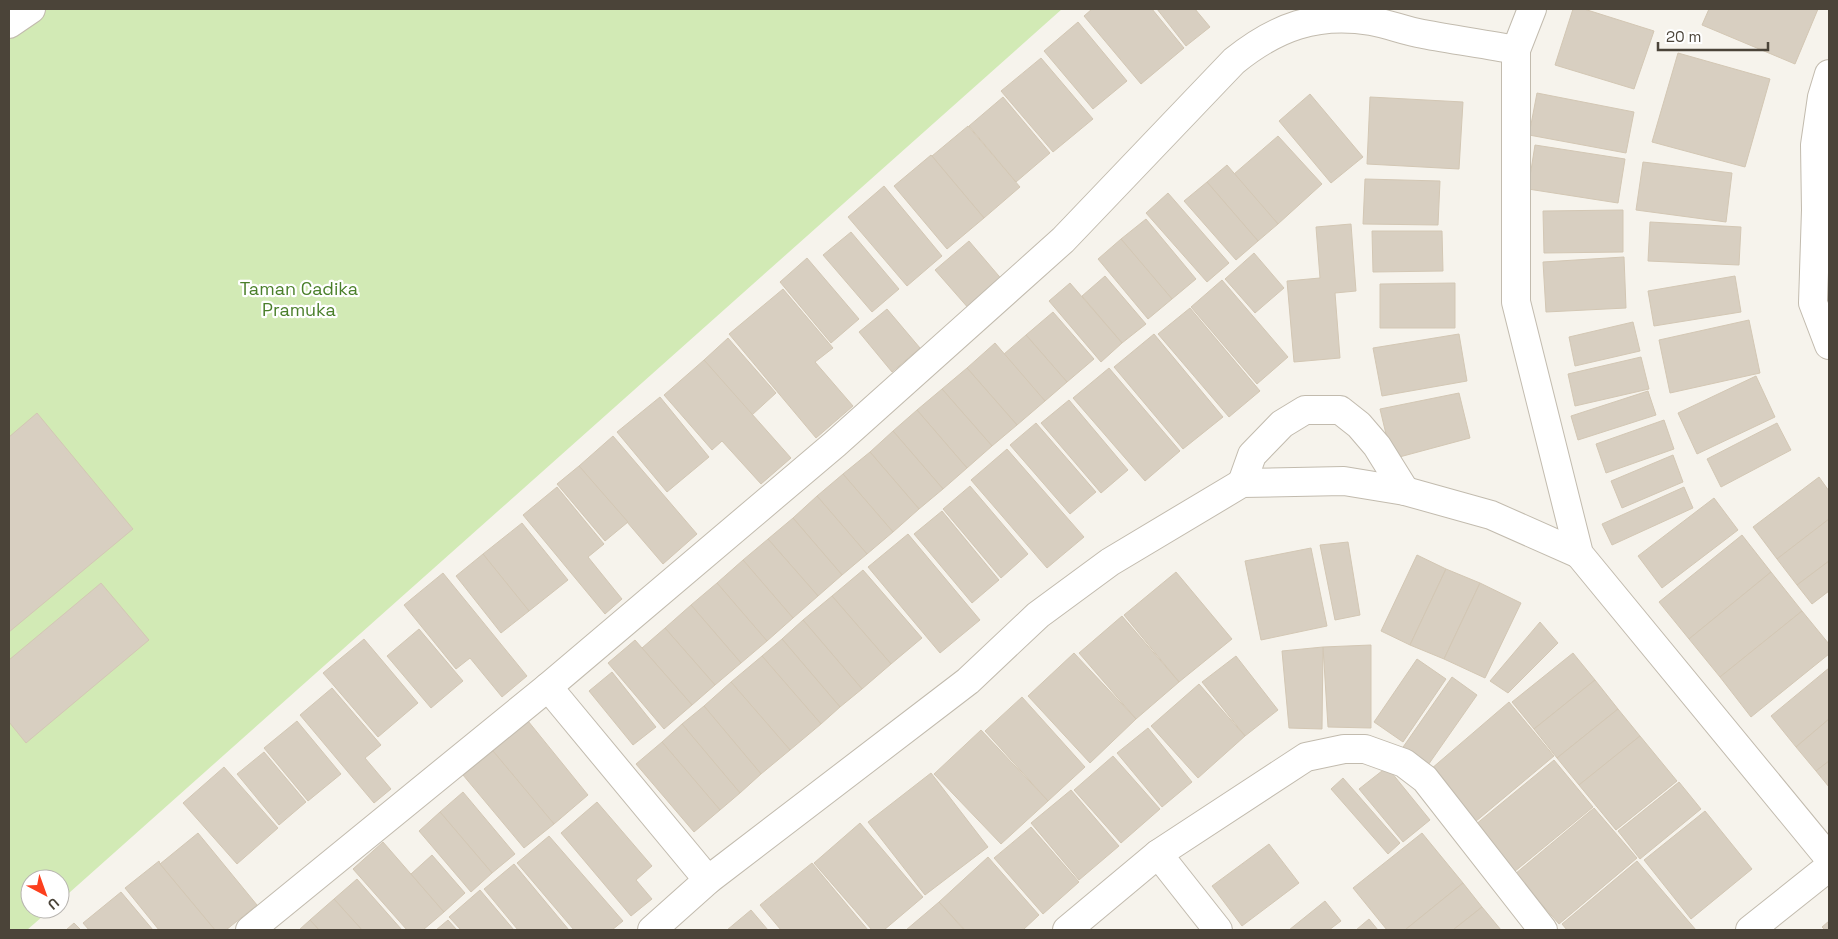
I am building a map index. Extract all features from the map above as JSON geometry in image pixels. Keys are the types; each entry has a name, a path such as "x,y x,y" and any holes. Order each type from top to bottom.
{"street":[{"path":"9,24 31,9"},
{"path":"1532,9 1516,50 1516,302 1579,554 1829,858"},
{"path":"250,930 548,687 835,444 1063,240 1234,61 1258,42 1307,21 1343,17 1393,26 1420,34 1516,50"},
{"path":"1829,74 1822,97 1816,145 1813,303 1829,345"},
{"path":"1242,483 1252,455 1282,424 1305,410 1340,410 1359,426 1377,446 1406,491"},
{"path":"652,930 708,880 968,681 1038,615 1110,562 1242,483 1344,481 1406,491 1491,515 1579,554"},
{"path":"548,687 708,880"},
{"path":"1067,930 1158,854 1306,757 1344,748 1365,749 1404,763 1425,779 1543,930"},
{"path":"1158,854 1218,930"},
{"path":"1750,930 1829,867"}],"green space":[{"name":"Taman Cadika Pramuka","path":"9,9 1062,9 70,892 70,869 20,869 20,919 40,919 27,930 9,930"}],"building":[{"path":"1092,9 1152,9 1184,48 1141,84 1084,16"},
{"path":"1157,9 1195,9 1210,27 1186,46"},
{"path":"1573,9 1584,9 1654,31 1634,89 1555,65"},
{"path":"1709,9 1818,9 1795,64 1702,25"},
{"path":"1078,22 1127,81 1093,109 1044,51"},
{"path":"1678,53 1770,79 1745,167 1652,142"},
{"path":"1041,58 1093,119 1053,152 1001,91"},
{"path":"1537,93 1634,112 1626,153 1529,135"},
{"path":"1310,94 1363,157 1331,183 1279,121"},
{"path":"1003,97 1050,153 1016,182 969,126"},
{"path":"1370,97 1463,102 1459,169 1367,164"},
{"path":"968,126 1020,187 984,218 932,156"},
{"path":"1278,136 1322,184 1278,224 1234,174"},
{"path":"1535,145 1625,159 1618,203 1528,189"},
{"path":"931,155 984,218 947,249 894,186"},
{"path":"1643,162 1732,173 1726,222 1636,210"},
{"path":"1227,165 1278,224 1258,241 1207,182"},
{"path":"1365,179 1440,181 1438,225 1363,224"},
{"path":"1207,182 1258,241 1236,260 1184,201"},
{"path":"884,186 942,256 907,286 848,217"},
{"path":"1168,193 1229,263 1207,282 1146,213"},
{"path":"1623,210 1623,252 1544,253 1543,211"},
{"path":"1146,219 1196,279 1172,299 1121,239"},
{"path":"1650,222 1741,227 1739,265 1648,261"},
{"path":"1351,224 1356,291 1335,293 1340,358 1294,362 1287,281 1320,278 1316,227"},
{"path":"1372,231 1442,231 1443,271 1373,272"},
{"path":"851,232 899,289 872,312 823,255"},
{"path":"1121,239 1172,299 1148,319 1098,259"},
{"path":"969,241 1004,282 970,310 935,270"},
{"path":"1254,253 1284,288 1255,313 1225,279"},
{"path":"1624,257 1626,308 1546,312 1543,262"},
{"path":"807,258 859,319 831,343 780,282"},
{"path":"1105,276 1146,324 1122,343 1082,296"},
{"path":"1735,276 1741,312 1654,326 1648,291"},
{"path":"1222,280 1288,357 1257,384 1191,307"},
{"path":"1070,283 1122,343 1101,362 1049,301"},
{"path":"1455,283 1455,328 1380,328 1380,284"},
{"path":"783,289 833,348 815,362 853,406 816,438 729,334"},
{"path":"1190,308 1260,391 1229,417 1158,334"},
{"path":"887,309 920,348 892,372 859,332"},
{"path":"1053,312 1094,359 1067,382 1026,335"},
{"path":"1749,320 1760,373 1670,393 1659,340"},
{"path":"1633,322 1640,351 1575,366 1569,337"},
{"path":"1154,334 1223,417 1183,449 1114,367"},
{"path":"1459,334 1467,381 1382,396 1373,348"},
{"path":"1026,335 1067,382 1045,401 1004,354"},
{"path":"728,338 776,393 752,415 704,360"},
{"path":"995,343 1045,401 1017,425 967,368"},
{"path":"1641,357 1649,389 1575,406 1568,374"},
{"path":"704,360 791,458 761,484 722,441 712,450 664,395"},
{"path":"967,368 1017,425 992,446 942,389"},
{"path":"1109,368 1180,451 1145,481 1073,398"},
{"path":"1756,376 1775,417 1697,454 1678,413"},
{"path":"942,389 992,446 967,468 917,410"},
{"path":"1648,391 1656,415 1578,440 1571,416"},
{"path":"1459,393 1470,438 1392,459 1380,409"},
{"path":"660,397 709,457 667,492 617,432"},
{"path":"1069,400 1128,470 1101,493 1041,423"},
{"path":"917,410 967,468 943,489 893,431"},
{"path":"37,413 133,529 9,632 9,437"},
{"path":"1664,420 1674,449 1606,473 1596,444"},
{"path":"1036,423 1096,492 1070,514 1010,445"},
{"path":"1777,423 1791,450 1721,487 1707,459"},
{"path":"893,431 943,489 919,509 870,452"},
{"path":"613,436 697,534 663,564 579,466"},
{"path":"1007,449 1084,537 1047,568 971,480"},
{"path":"870,452 919,509 893,532 843,474"},
{"path":"1673,455 1683,482 1622,508 1611,481"},
{"path":"579,466 628,522 605,541 557,484"},
{"path":"843,474 893,532 867,554 817,496"},
{"path":"1819,477 1829,491 1829,519 1777,559 1753,527"},
{"path":"970,486 1028,554 1001,578 943,509"},
{"path":"557,487 604,544 588,557 622,599 605,614 523,515"},
{"path":"1684,487 1693,508 1612,545 1602,524"},
{"path":"817,496 867,554 842,575 793,518"},
{"path":"1714,498 1738,530 1662,588 1638,556"},
{"path":"942,511 999,580 972,603 914,534"},
{"path":"793,518 842,575 818,596 768,539"},
{"path":"1829,519 1829,561 1797,585 1777,559"},
{"path":"522,523 568,580 529,611 483,554"},
{"path":"908,534 980,620 940,653 868,567"},
{"path":"1742,535 1771,572 1689,639 1659,602"},
{"path":"768,539 818,596 793,618 743,560"},
{"path":"1348,542 1360,615 1335,620 1320,545"},
{"path":"1311,548 1327,626 1261,640 1245,561"},
{"path":"483,554 529,611 501,633 456,576"},
{"path":"1417,555 1446,569 1410,645 1381,631"},
{"path":"743,560 793,618 767,641 717,583"},
{"path":"1829,561 1829,591 1812,604 1797,585"},
{"path":"1446,569 1480,583 1444,659 1410,645"},
{"path":"863,570 922,638 891,664 832,596"},
{"path":"1176,572 1232,639 1179,682 1124,615"},
{"path":"1771,572 1802,611 1720,677 1689,639"},
{"path":"443,573 527,676 502,697 470,658 456,669 404,605"},
{"path":"101,583 149,640 26,743 9,722 9,660"},
{"path":"717,583 767,641 741,663 691,605"},
{"path":"1480,583 1521,603 1485,678 1444,659"},
{"path":"832,596 891,664 862,689 803,620"},
{"path":"691,605 741,663 715,685 665,628"},
{"path":"1802,611 1829,644 1829,654 1751,717 1720,677"},
{"path":"1122,616 1179,682 1136,719 1079,653"},
{"path":"803,620 862,689 840,707 782,639"},
{"path":"1540,622 1558,643 1508,693 1490,681"},
{"path":"665,628 715,685 692,705 642,648"},
{"path":"419,629 463,681 431,708 387,656"},
{"path":"364,639 418,703 378,737 323,673"},
{"path":"782,639 840,707 821,724 762,656"},
{"path":"635,640 692,705 664,729 608,663"},
{"path":"1371,645 1371,728 1328,727 1323,647"},
{"path":"1323,647 1322,729 1289,728 1282,651"},
{"path":"1074,653 1136,719 1090,763 1028,696"},
{"path":"1573,653 1595,680 1534,729 1512,702"},
{"path":"762,656 821,724 790,750 731,682"},
{"path":"1236,656 1278,710 1245,736 1202,682"},
{"path":"1417,659 1446,679 1403,742 1374,722"},
{"path":"1829,668 1829,719 1796,747 1771,716"},
{"path":"612,672 656,727 633,745 589,691"},
{"path":"1452,677 1477,695 1426,768 1401,750"},
{"path":"1595,680 1618,709 1557,758 1534,729"},
{"path":"731,682 790,750 761,774 704,706"},
{"path":"1199,684 1245,736 1198,778 1151,726"},
{"path":"332,688 381,745 365,758 391,789 374,803 300,715"},
{"path":"1022,697 1085,767 1048,801 985,731"},
{"path":"1509,702 1554,756 1475,822 1431,769"},
{"path":"704,706 761,774 740,793 682,724"},
{"path":"1618,709 1640,736 1579,785 1557,758"},
{"path":"1829,719 1829,761 1816,771 1796,747"},
{"path":"297,721 341,774 308,801 264,748"},
{"path":"528,721 588,795 554,824 493,751"},
{"path":"682,724 740,793 720,810 662,742"},
{"path":"1148,728 1192,782 1162,807 1117,753"},
{"path":"981,730 1048,801 1001,844 934,774"},
{"path":"1640,736 1677,781 1616,830 1579,785"},
{"path":"662,742 720,810 694,832 636,764"},
{"path":"493,751 554,824 524,848 463,775"},
{"path":"264,752 306,802 279,825 237,774"},
{"path":"1113,756 1160,809 1121,843 1074,790"},
{"path":"1554,760 1593,807 1514,872 1475,825"},
{"path":"1829,761 1829,787 1816,771"},
{"path":"224,767 278,828 237,864 183,803"},
{"path":"1387,767 1430,820 1403,842 1359,789"},
{"path":"931,773 988,847 925,895 868,822"},
{"path":"1343,778 1400,843 1388,854 1331,789"},
{"path":"1679,782 1701,809 1640,859 1618,831"},
{"path":"1071,790 1119,846 1079,880 1031,823"},
{"path":"463,792 515,854 492,873 440,812"},
{"path":"597,802 652,866 636,880 652,899 631,916 561,833"},
{"path":"1594,808 1637,858 1559,924 1515,874"},
{"path":"1705,811 1752,869 1691,919 1644,860"},
{"path":"440,812 492,873 471,892 419,831"},
{"path":"860,823 923,897 884,930 872,930 814,863"},
{"path":"1031,827 1079,882 1043,914 994,858"},
{"path":"198,833 257,905 226,930 215,930 160,864"},
{"path":"1422,833 1463,883 1405,930 1387,930 1353,888"},
{"path":"549,836 623,921 612,930 574,930 517,863"},
{"path":"383,842 444,912 423,930 407,930 353,869"},
{"path":"1269,844 1299,883 1242,926 1212,886"},
{"path":"432,855 465,893 444,912 411,874"},
{"path":"988,857 1039,915 1023,930 965,930 939,902"},
{"path":"159,861 215,930 159,930 125,888"},
{"path":"1637,861 1696,930 1567,930 1562,924"},
{"path":"812,863 868,930 781,930 760,905"},
{"path":"514,864 569,930 518,930 484,889"},
{"path":"357,879 402,930 362,930 334,899"},
{"path":"1463,883 1482,907 1453,930 1405,930"},
{"path":"480,890 514,930 461,930 449,917"},
{"path":"121,892 153,930 89,930 83,923"},
{"path":"334,899 362,930 319,930 310,920"},
{"path":"1325,901 1341,921 1329,930 1289,930"},
{"path":"939,902 964,930 906,930"},
{"path":"1482,907 1501,930 1453,930"},
{"path":"751,910 768,930 727,930"},
{"path":"1369,919 1378,930 1356,930"},
{"path":"310,920 319,930 299,930"},
{"path":"448,920 457,930 436,930"},
{"path":"1829,921 1829,930 1825,930 1822,927"},
{"path":"74,923 81,930 66,930"}]}
